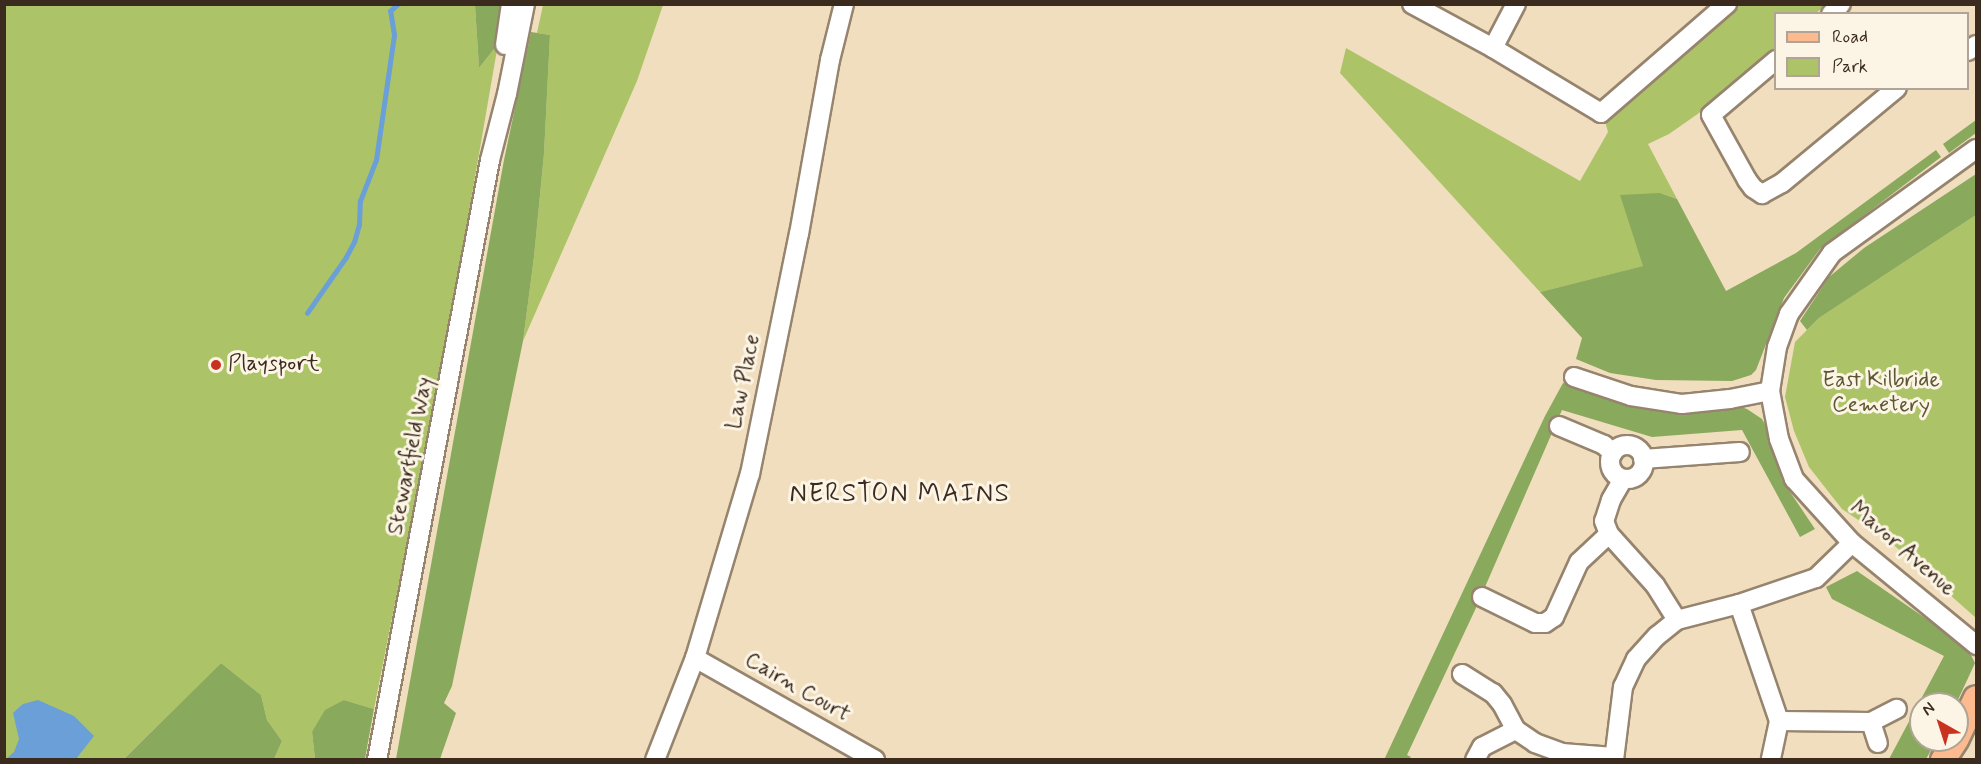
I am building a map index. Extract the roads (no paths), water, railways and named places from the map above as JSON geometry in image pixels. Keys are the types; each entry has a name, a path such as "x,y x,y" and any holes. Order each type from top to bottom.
{"main road":[{"path":"1969,714 1977,698"}],"street":[{"name":"Stewartfield Way","path":"377,759 490,160 511,4"},
{"name":"Stewartfield Way","path":"490,160 507,94 525,4"},
{"name":"Law Place","path":"655,759 695,658 750,474 800,234 830,60 843,4"},
{"path":"1412,4 1493,48 1601,112 1727,4"},
{"path":"1493,48 1516,4"},
{"path":"1774,62 1711,115 1747,180 1762,194 1782,183 1889,90"},
{"name":"Mavor Avenue","path":"1977,149 1832,253 1789,314 1777,347 1770,391 1779,439 1794,479 1852,543 1977,645"},
{"path":"1574,378 1631,396 1682,404 1730,399 1770,391"},
{"path":"1559,426 1604,445 1613,453"},
{"path":"1613,453 1628,446 1638,450 1643,459 1638,475 1623,479 1611,500 1604,520 1609,534 1655,585 1677,620"},
{"path":"1643,459 1740,452"},
{"path":"1613,453 1611,468 1623,479"},
{"path":"1482,597 1535,623 1545,623 1554,617 1579,562 1609,534"},
{"path":"1462,674 1492,693 1502,704 1516,730 1535,743 1562,753 1614,758 1623,687 1628,672 1657,636 1677,620 1739,604 1816,578 1852,543"},
{"path":"1739,604 1779,721 1771,759"},
{"name":"Cairn Court","path":"695,658 875,759"},
{"path":"1779,721 1871,722 1897,709"},
{"path":"1871,722 1878,743"},
{"path":"1475,759 1482,747 1516,730"}],"water":[{"path":"38,700 74,716 94,736 76,759 6,759 14,752 19,739 13,713 23,704"}],"waterway":[{"path":"307,313 354,242 359,225 360,201 376,160 394,35 390,11 398,4"}],"place":[{"name":"Playsport","path":"216,365"}],"district":[{"name":"NERSTON MAINS","path":"900,495"}],"park label":[{"name":"East Kilbride Cemetery","path":"1881,392"}]}
